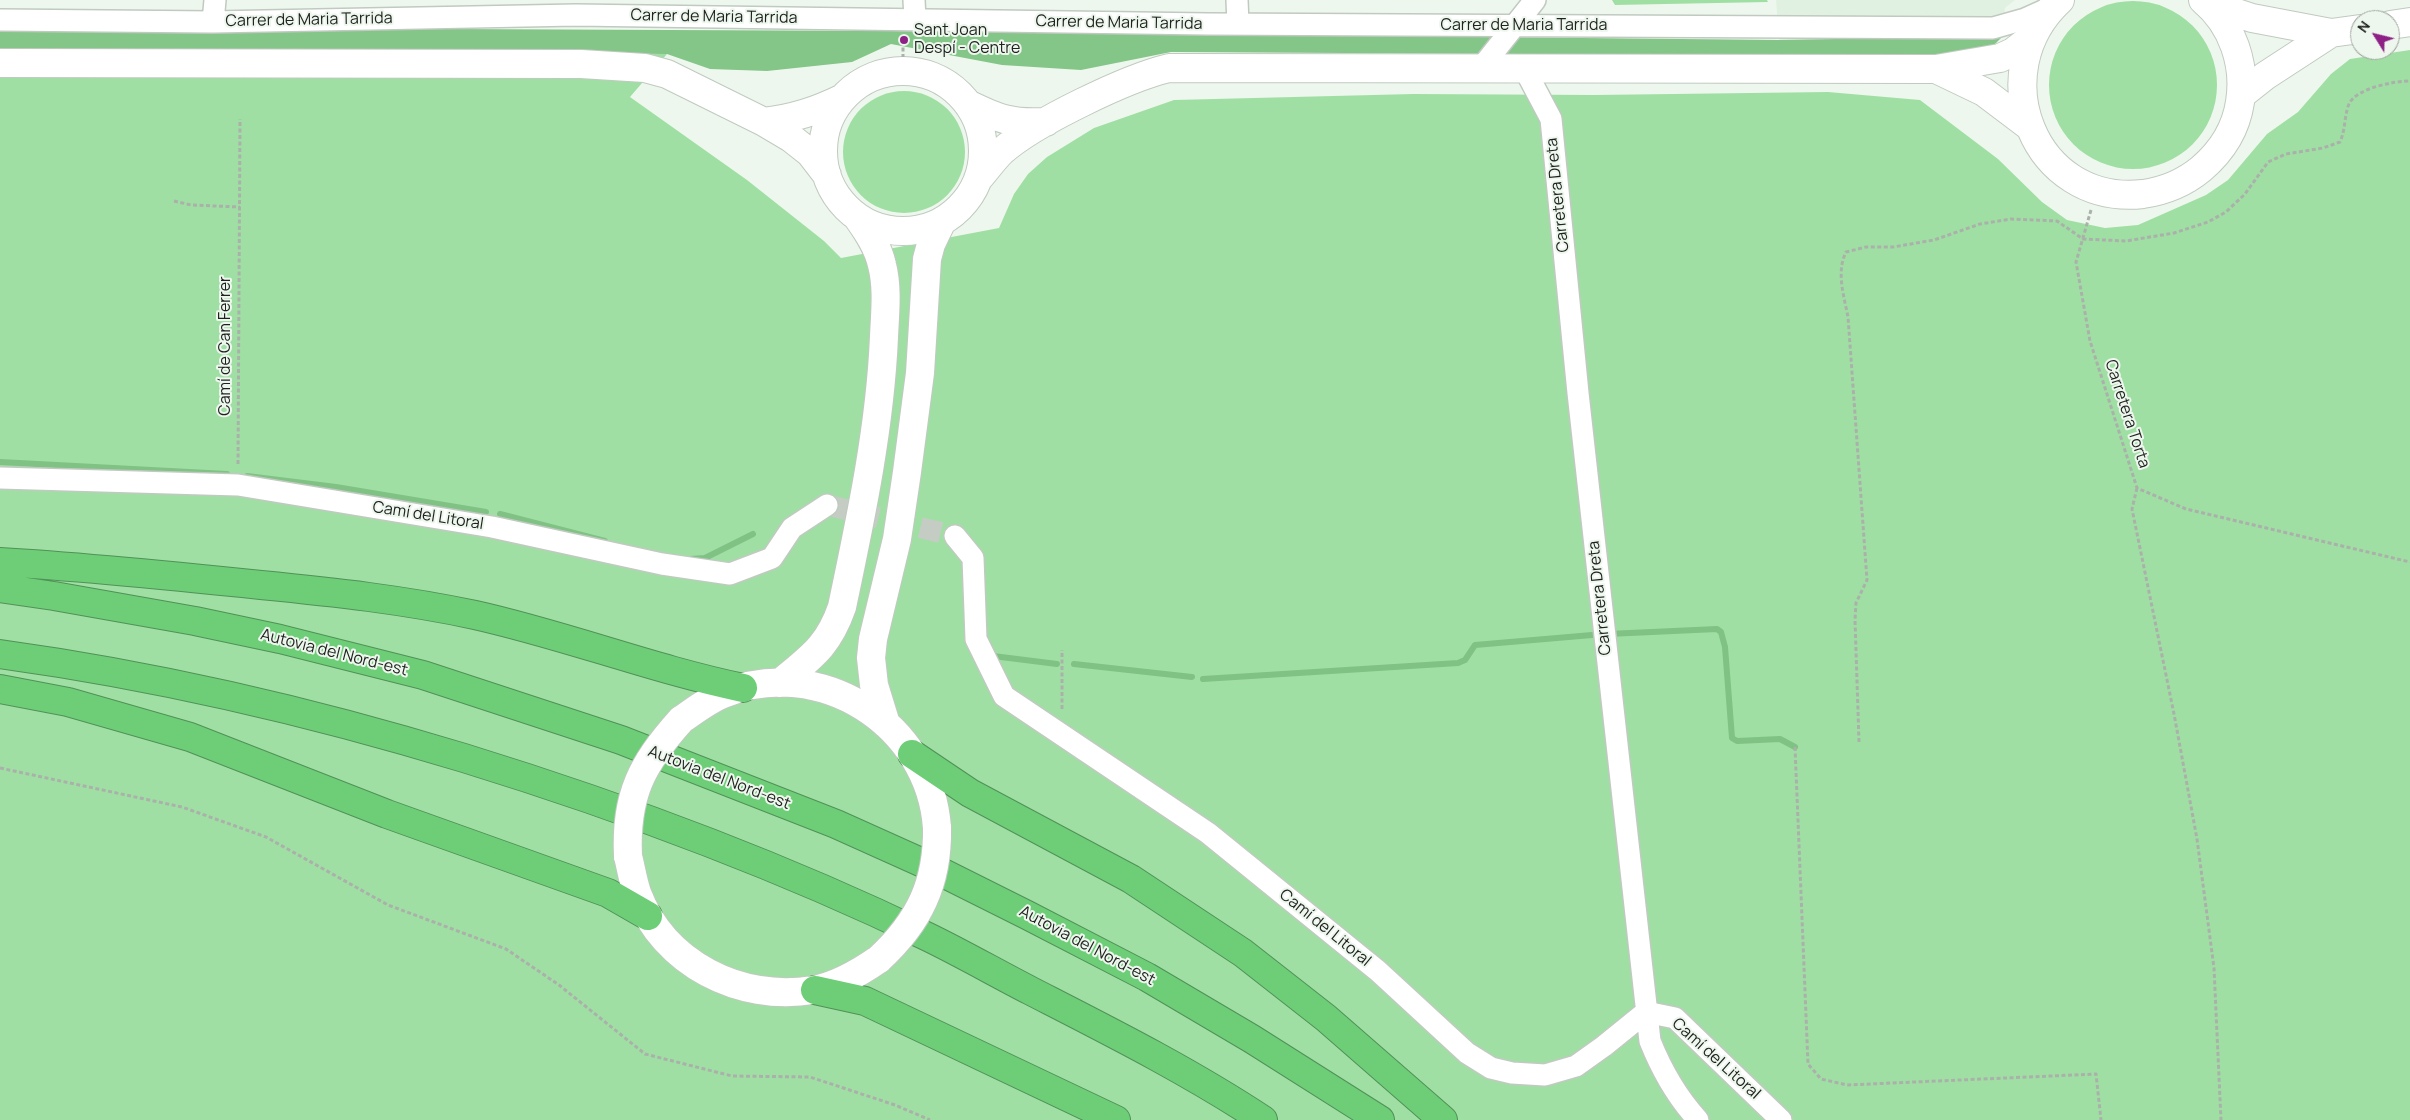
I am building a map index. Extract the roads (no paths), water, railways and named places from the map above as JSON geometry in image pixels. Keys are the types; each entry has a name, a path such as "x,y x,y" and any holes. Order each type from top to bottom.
{"highway":[{"path":"0,562 185,577 352,594 414,604 485,618 672,671 742,688"},
{"name":"Autovia del Nord-est","path":"0,588 196,621 280,639 423,675 621,740 836,824 925,864 1027,914 1147,977 1252,1039 1380,1120"},
{"path":"0,654 174,682 295,709 549,784 693,836 804,881 928,937 1119,1036 1263,1120"},
{"path":"0,689 68,702 190,737 387,814 608,893 648,916"},
{"path":"912,754 970,792 1131,879 1243,953 1326,1018 1443,1120"},
{"path":"815,990 864,1001 1116,1120"}],"main road":[{"path":"2205,1 2252,18 2331,33 2350,30"},
{"path":"2031,38 2025,57 2021,82 2024,107 2029,126 2051,161 2073,178 2098,189 2123,194 2162,190 2186,180 2207,164 2224,144 2236,120 2241,95 2240,64 2234,45 2223,22 2205,1"},
{"path":"858,218 878,227 900,231 922,229 942,221 964,203 978,179 1001,153 1046,122 1149,73 1169,68 1936,69 2000,58 2013,52 2031,38 2057,3"},
{"path":"2241,95 2265,76 2331,33"},
{"path":"0,63 581,64 629,67 667,74 764,122 800,144 827,175 839,199 858,218 874,242 882,264 886,287 882,380 871,462 842,607 836,625 822,648 780,683"},
{"path":"1936,69 1984,92 2029,126"},
{"path":"764,122 792,119 817,111 843,98 866,80 885,73 918,72 939,79 958,92 968,104 979,124 983,140 982,163 978,179"},
{"path":"827,175 823,151 825,134 834,112 843,98"},
{"path":"968,104 1001,120 1021,123 1046,122"},
{"path":"886,724 874,685 872,648 897,539 907,472 920,373 927,260 931,244 942,221"},
{"path":"780,683 814,686 832,691 852,700 886,724 903,739 933,798 937,828 936,862 926,894 903,935 879,960 851,977 815,990 765,992 732,984 698,967 673,947 660,933 648,916 637,892 628,856 629,813 637,784 655,750 681,720 723,694 742,688 780,683"}],"street":[{"path":"213,22 215,0"},
{"path":"1237,0 1238,24"},
{"path":"1481,68 1534,0"},
{"name":"Carrer de Maria Tarrida","path":"0,20 213,22 575,8 911,12 1238,24 1514,27 1993,28 2025,19 2057,3"},
{"name":"Carretera Dreta","path":"1524,68 1551,120 1578,394 1650,1041 1661,1068 1686,1107 1698,1120"},
{"name":"Camí del Litoral","path":"0,478 238,485 492,527 662,564 730,574 772,558 792,528 827,505"},
{"name":"Camí del Litoral","path":"955,536 972,558 976,639 1004,696 1208,833 1378,971 1467,1053 1491,1068 1512,1073 1545,1075 1576,1066 1646,1012 1675,1018 1781,1120"}],"waterway":[{"path":"0,462 227,474"},
{"path":"247,476 336,487 486,512"},
{"path":"500,514 605,541"},
{"path":"690,559 705,558 753,534"},
{"path":"1608,634 1717,629 1721,632 1725,647 1732,738 1737,741 1780,739 1795,747"},
{"path":"1203,679 1458,663 1465,660 1475,645 1592,635"},
{"path":"993,656 1057,664"},
{"path":"1074,664 1192,677"}],"tunnel":[{"path":"827,505 955,536"}],"place":[{"name":"Sant Joan Despí - Centre","path":"904,40"}]}
